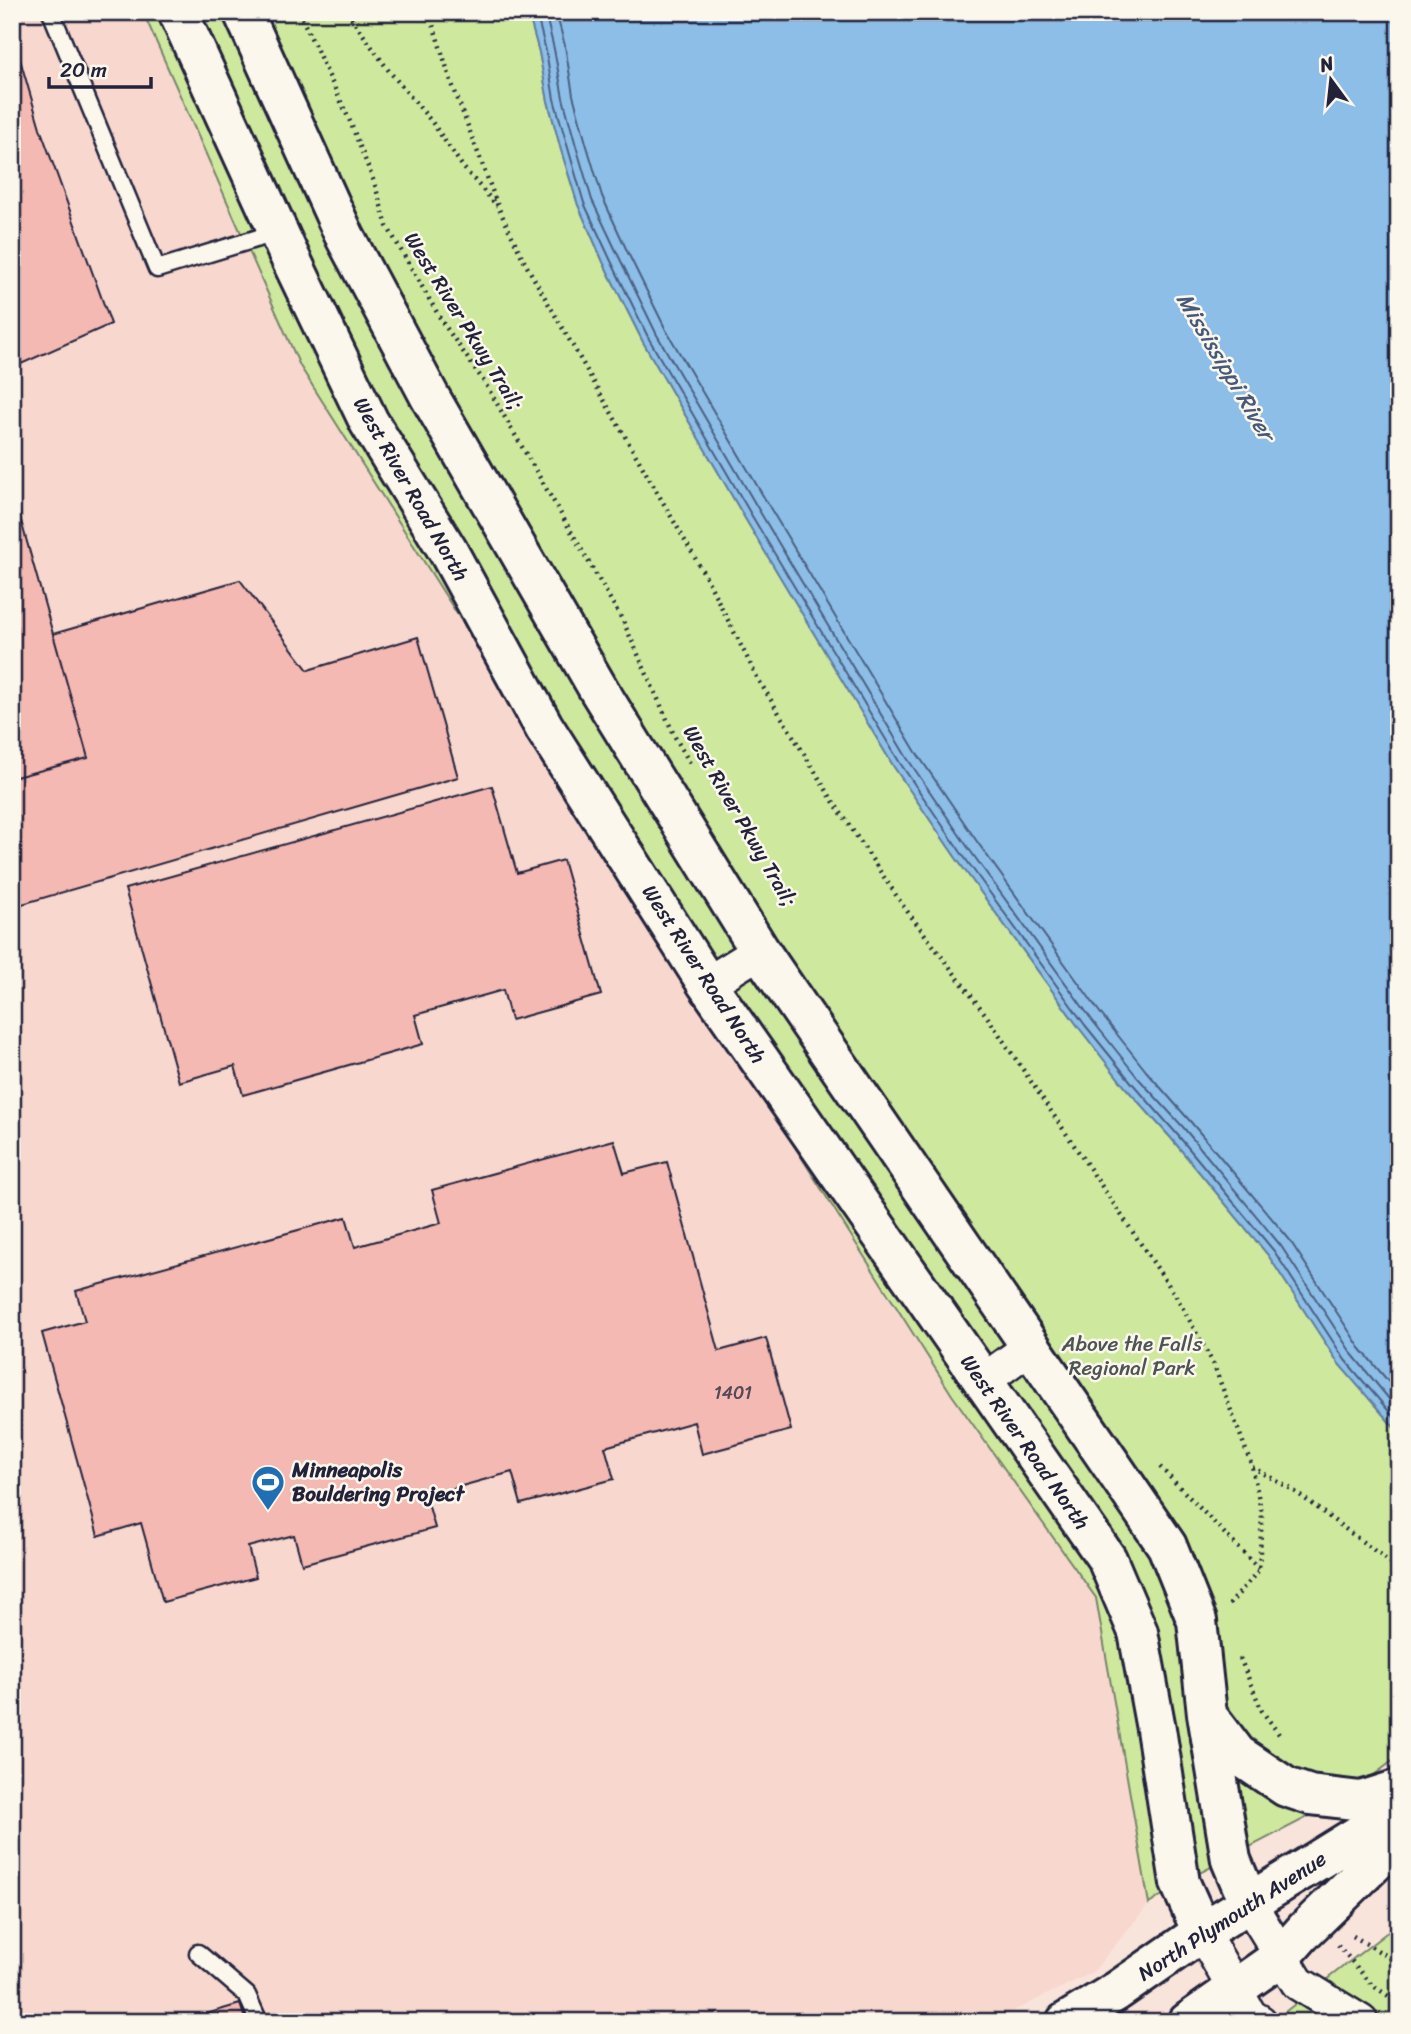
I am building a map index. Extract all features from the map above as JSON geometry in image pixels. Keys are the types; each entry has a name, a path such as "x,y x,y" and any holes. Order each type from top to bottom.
{"street":[{"name":"West River Road North","path":"178,12 278,232 369,422 448,551 544,726 707,984 1107,1559 1138,1632 1180,1883 1202,1933"},
{"path":"243,12 345,237 430,397 600,692 760,951 1167,1546 1197,1621 1207,1714 1231,1860 1249,1903 1298,1983 1361,2022"},
{"path":"707,984 760,951"},
{"path":"983,1381 1030,1347"},
{"path":"1207,1714 1237,1754 1286,1787 1310,1796 1361,1801 1399,1789"},
{"name":"North Plymouth Avenue","path":"1066,2022 1249,1903 1399,1811"},
{"name":"North Plymouth Avenue","path":"1188,2022 1282,1956 1305,1930 1399,1839"},
{"path":"1202,1933 1250,2016 1260,2022"}],"lane":[{"path":"51,12 158,269 278,232"},
{"path":"198,1953 247,1995 259,2022"}],"path":[{"name":"West River Pkwy Trail;","path":"299,12 349,119 374,182 387,226 443,323 485,383 622,621 695,772"},
{"path":"347,12 389,71 432,122 463,167 499,209"},
{"path":"429,12 451,81 499,209 524,263 706,577 758,679 833,801 904,907 986,1015 1176,1296 1213,1363 1252,1466 1262,1515 1259,1570 1228,1606"},
{"path":"1151,1458 1259,1570"},
{"path":"1252,1466 1293,1490 1387,1560 1399,1573"},
{"path":"1237,1652 1262,1711 1284,1741"},
{"path":"1353,1936 1399,1963"},
{"path":"1345,1953 1372,1985 1399,2003"}],"shaded area":[{"path":"12,12 143,12 300,366 952,1395 1096,1598 1149,1904 1093,1972 991,2022 12,2022"}],"green space":[{"name":"Above the Falls Regional Park","path":"143,12 528,12 561,150 578,205 604,264 643,342 894,767 956,858 1080,1029 1126,1088 1268,1255 1339,1364 1399,1433 1399,1756 1341,1800 1180,1883 1149,1904 1096,1598 952,1395 300,366"},
{"path":"1399,1923 1399,2022 1272,2022"}],"water":[{"name":"Mississippi River","path":"528,12 1399,12 1399,1433 1339,1364 1268,1255 1126,1088 1080,1029 956,858 894,767 643,342 604,264 578,205 561,150"}],"building":[{"path":"12,32 40,128 111,324 12,368"},
{"path":"12,489 88,758 12,778"},
{"path":"240,580 308,670 418,637 458,777 12,907 12,778 88,758 53,634"},
{"path":"492,786 517,873 563,860 601,995 511,1020 503,990 415,1015 423,1044 243,1095 235,1066 179,1082 125,889"},
{"path":"614,1140 624,1173 667,1162 719,1351 766,1338 791,1430 702,1454 694,1422 605,1447 614,1479 521,1504 512,1472 426,1496 435,1528 302,1564 294,1535 248,1547 256,1577 163,1602 141,1523 98,1536 42,1333 85,1321 76,1291 346,1217 355,1247 441,1223 432,1190"},
{"path":"240,2004 246,2022 179,2022"}],"place":[{"name":"Minneapolis Bouldering Project","path":"268,1512"}]}
